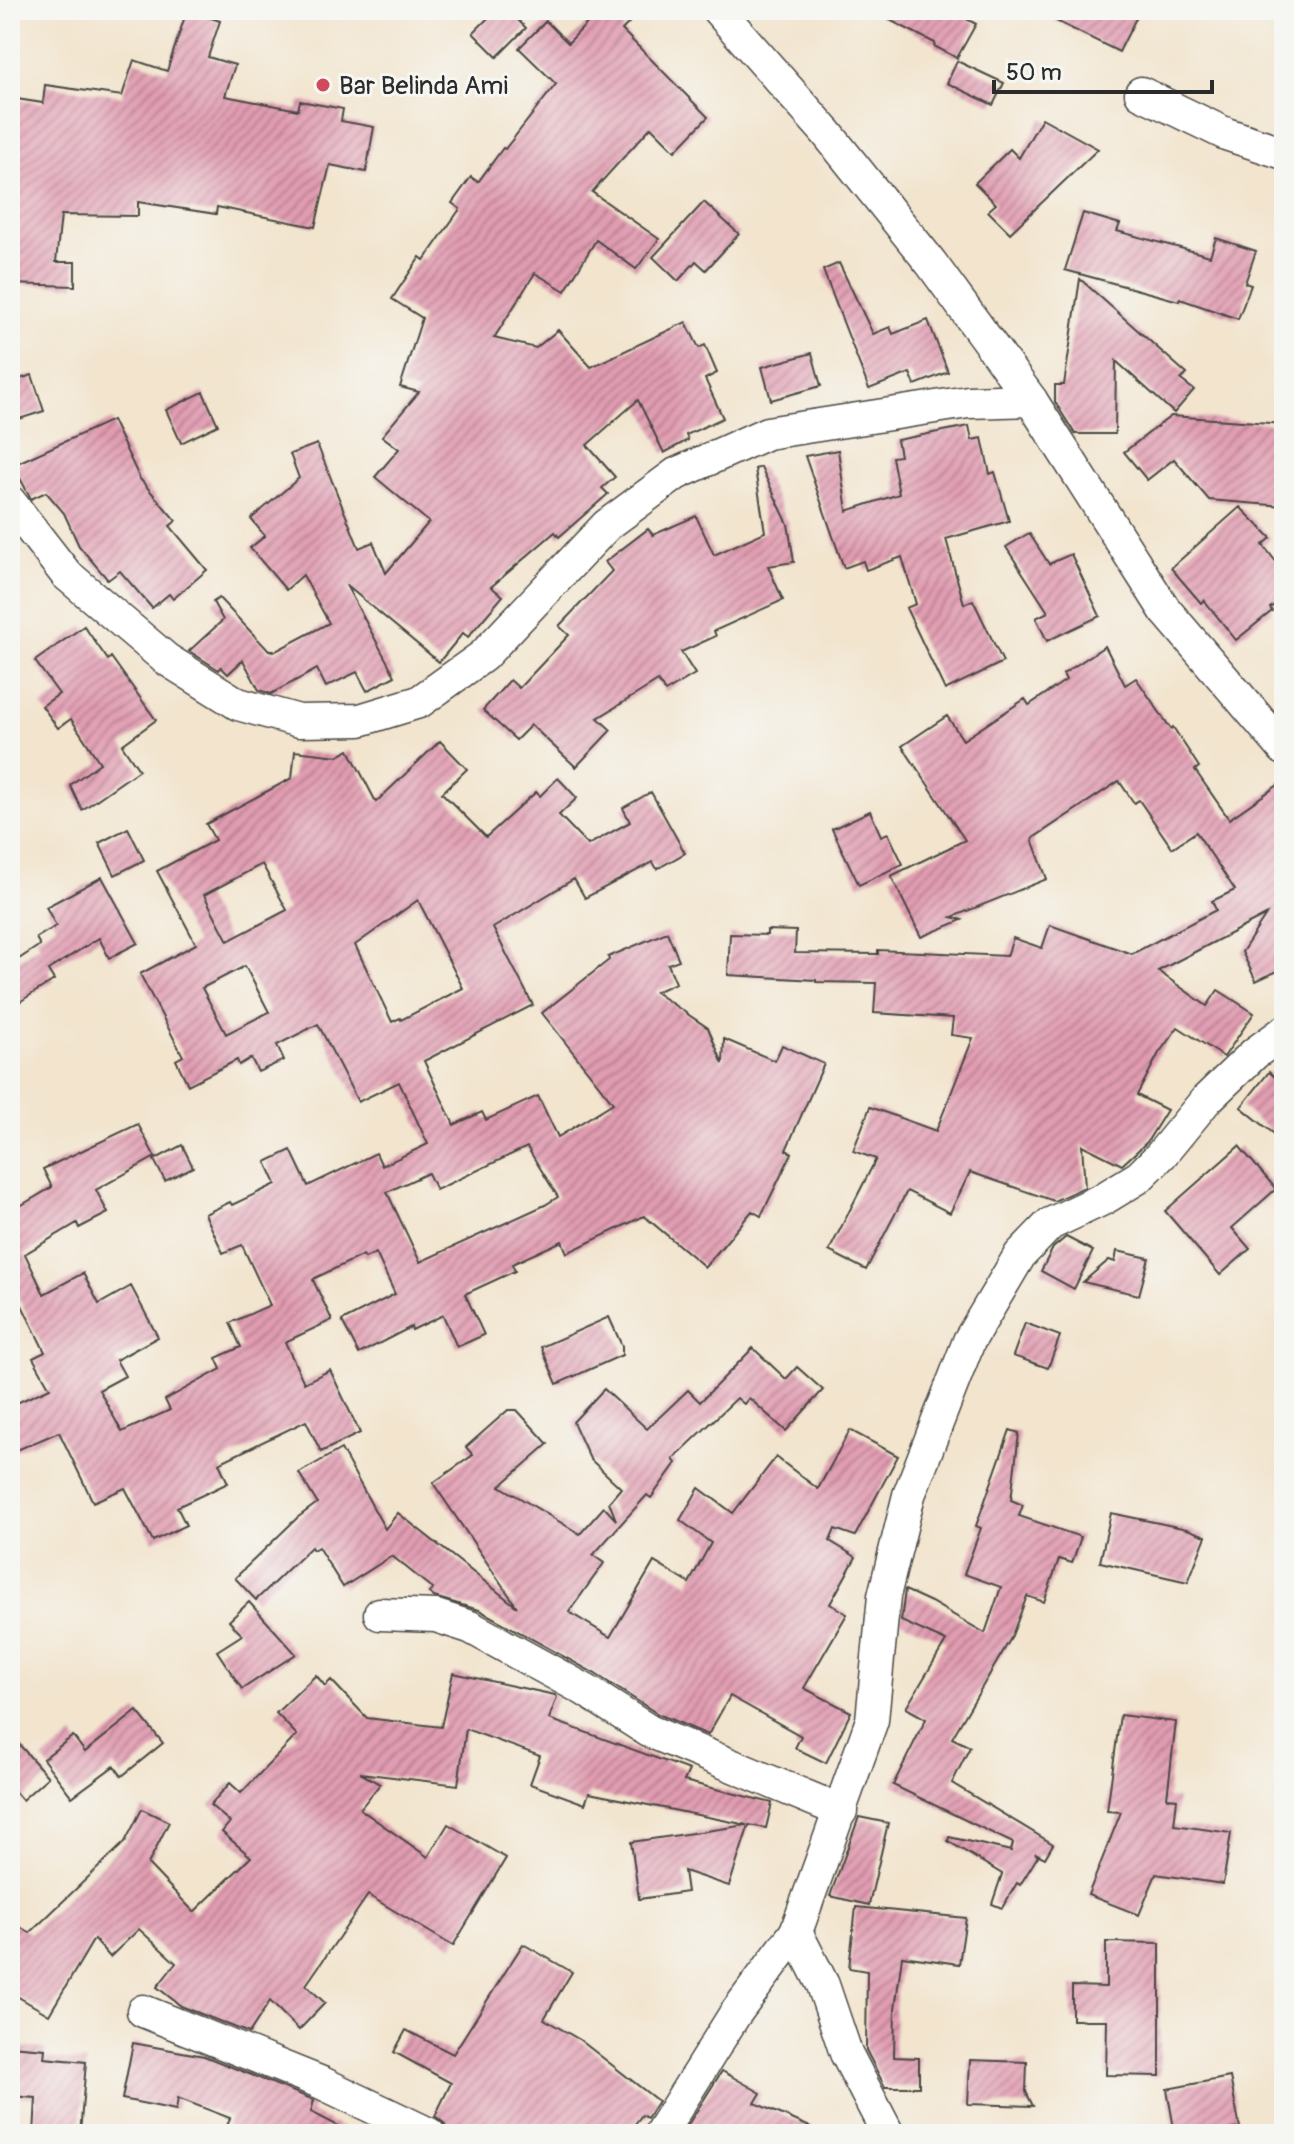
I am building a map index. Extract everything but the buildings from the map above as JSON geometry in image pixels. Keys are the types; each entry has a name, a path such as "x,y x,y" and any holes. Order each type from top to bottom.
{"street":[{"path":"718,10 836,144 931,263 1031,400 1165,610 1284,749"},
{"path":"1141,93 1226,134 1284,153"},
{"path":"10,502 66,574 166,659 238,704 299,721 360,720 419,702 483,656 607,525 676,474 767,433 968,402 1031,400"},
{"path":"660,2134 735,2014 796,1932 872,1720 884,1596 909,1495 963,1355 983,1316 1020,1255 1050,1224 1103,1199 1139,1177 1206,1100 1255,1053 1284,1032"},
{"path":"380,1614 436,1616 470,1627 585,1690 649,1731 841,1811"},
{"path":"796,1932 823,1985 846,2053 888,2134"},
{"path":"143,2011 322,2083 429,2134"}],"place":[{"name":"Bar Belinda Ami","path":"323,85"}]}
